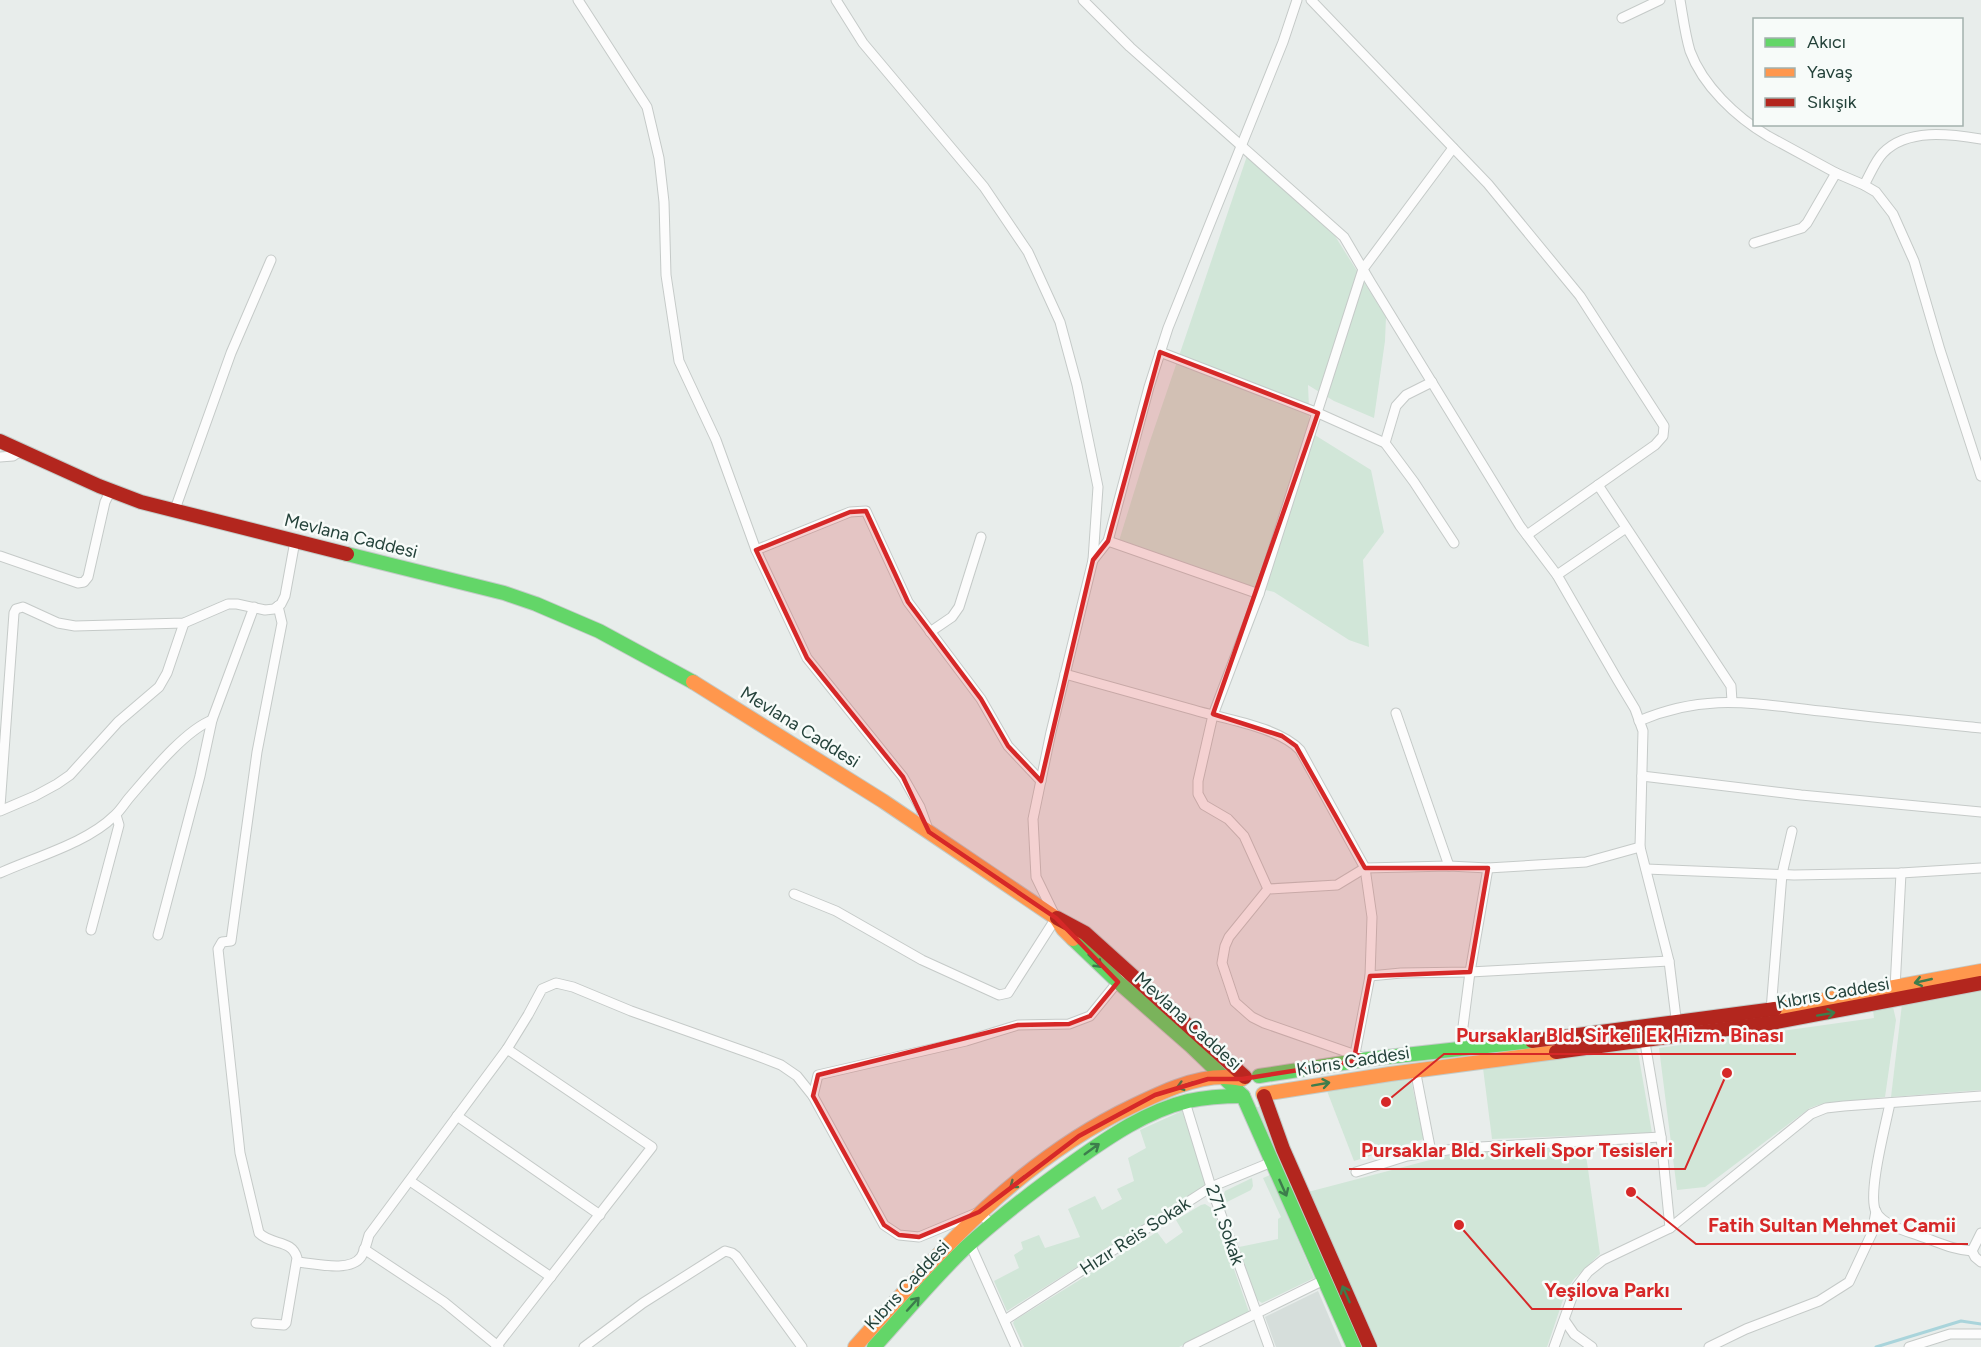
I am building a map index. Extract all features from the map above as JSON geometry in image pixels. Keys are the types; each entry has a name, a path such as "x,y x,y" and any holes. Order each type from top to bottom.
{"main road":[{"name":"Mevlana Caddesi","path":"0,441 141,502 504,593 543,605 575,619 702,687 850,779 1056,918 1085,933 1122,977 1243,1096 1354,1347"},
{"path":"855,1347 946,1245 979,1212 1025,1175 1101,1122 1155,1095 1192,1082 1224,1077 1249,1078 1369,1059 1460,1050 1677,1020 1771,1010 1981,971"},
{"path":"1122,977 1249,1078 1264,1082 1263,1094 1283,1149 1370,1347"},
{"name":"Kıbrıs Caddesi","path":"1263,1094 1415,1069 1644,1041 1846,1010 1981,983"},
{"path":"1249,1078 1240,1089 1243,1096 1254,1100 1263,1094"},
{"name":"Kıbrıs Caddesi","path":"874,1347 936,1278 991,1224 1115,1133 1167,1107 1185,1101 1227,1094 1243,1096"}],"street":[{"path":"578,0 647,107 659,158 664,202 666,275 679,361 716,440 756,550 807,658 903,777 920,807 929,832"},
{"path":"794,894 836,910 922,960 999,995 1008,993 1056,918 1036,877 1033,819 1093,560 1098,487 1060,322 1028,252 984,187 863,43 836,0"},
{"path":"1083,0 1130,47 1344,237 1527,535 1557,575 1635,709 1643,731 1640,847 1669,961 1677,1036"},
{"path":"1093,560 1108,541 1168,328 1283,42 1297,0"},
{"path":"1311,0 1488,184 1580,296 1664,426 1663,436 1655,445 1527,535"},
{"path":"1622,18 1660,0"},
{"path":"1680,0 1688,43 1697,66 1704,78 1731,108 1754,128 1876,192 1899,224 1914,261 1981,476"},
{"path":"1864,185 1882,154 1898,141 1927,135 1981,139"},
{"path":"1268,889 1244,836 1228,819 1203,805 1198,794 1198,781 1213,716 1259,594 1363,269 1453,148"},
{"path":"1754,243 1802,228 1836,172"},
{"path":"174,512 231,353 271,260"},
{"path":"1160,352 1318,412 1385,443 1454,543"},
{"path":"1385,443 1396,405 1406,395 1432,382"},
{"path":"0,457 13,456 20,451"},
{"path":"1598,485 1731,686 1732,701"},
{"path":"0,556 78,584 84,582 88,576 105,502 111,490"},
{"path":"756,550 850,512 866,511 908,602 981,699 1008,746 1041,781"},
{"path":"1557,575 1626,528"},
{"path":"930,632 952,617 959,607 981,537"},
{"path":"184,623 167,673 159,687 118,722 70,775 35,796 0,809 16,609 23,607 58,623 75,626 184,623 228,604 270,610 278,606 285,596 295,541"},
{"path":"1108,541 1259,594"},
{"path":"256,1323 284,1325 286,1323 297,1262 296,1254 290,1245 271,1241 259,1233 240,1153 218,949 222,942 231,941 257,752 282,623 278,606"},
{"path":"158,935 200,776 212,720 255,607"},
{"path":"1065,674 1223,717 1277,735 1296,746 1303,755 1365,868 1372,917 1370,976 1355,1054"},
{"path":"1639,721 1687,705 1732,701 1981,728"},
{"path":"1396,713 1449,866"},
{"path":"0,873 86,836 116,815 186,738 212,720"},
{"path":"1642,776 1812,796 1981,812"},
{"path":"91,930 118,825 116,815"},
{"path":"1771,1010 1782,874 1792,831"},
{"path":"1369,1059 1264,1023 1251,1017 1234,1002 1222,963 1225,946 1229,937 1268,889 1337,885 1365,868 1449,866 1488,868 1586,862 1640,847"},
{"path":"1460,1050 1470,972 1488,868"},
{"path":"1646,870 1782,874 1901,873 1981,868"},
{"path":"1895,988 1901,873"},
{"path":"1370,976 1669,961"},
{"path":"813,1096 818,1075 966,1041 1018,1025 1068,1024 1090,1016 1122,977"},
{"path":"297,1262 346,1266 357,1261 369,1235 507,1048 542,989 551,984 561,983 631,1011 733,1046 781,1065 797,1076 813,1096 884,1226 899,1235 919,1237 979,1212 991,1224"},
{"path":"1641,1026 1661,1137 1670,1228"},
{"path":"364,1250 444,1302 498,1346 652,1147 507,1048"},
{"path":"1415,1069 1431,1152"},
{"path":"1554,1347 1575,1289 1587,1272 1603,1260 1670,1228 1811,1114 1826,1108 1981,1096"},
{"name":"271. Sokak","path":"1185,1101 1211,1187 1269,1347"},
{"path":"1709,1347 1746,1329 1819,1301 1849,1282 1872,1233 1876,1211 1874,1187 1890,1102"},
{"path":"457,1116 600,1215"},
{"path":"1356,1172 1407,1156 1431,1152 1494,1145 1661,1137"},
{"name":"Hızır Reis Sokak","path":"1005,1320 1211,1187 1272,1162"},
{"path":"410,1181 551,1276"},
{"path":"1876,1211 1886,1222 1908,1232 1957,1250 1972,1251"},
{"path":"1972,1251 1981,1233"},
{"path":"970,1244 1016,1347"},
{"path":"585,1347 643,1303 725,1251 736,1256 802,1347"},
{"path":"1972,1251 1981,1262"},
{"path":"1188,1347 1324,1280"},
{"path":"1565,1321 1574,1334 1590,1346"},
{"path":"1909,1347 1950,1334 1981,1334"}],"highlighted area":[{"path":"1160,352 1318,413 1213,714 1282,736 1296,746 1365,868 1488,868 1470,972 1370,976 1355,1054 1369,1059 1242,1079 1208,1079 1155,1095 1079,1136 979,1212 919,1237 899,1235 884,1225 813,1096 818,1075 1018,1025 1069,1024 1090,1016 1118,982 1056,918 929,832 903,777 807,658 756,550 850,512 866,511 908,602 981,699 1008,746 1041,781 1093,560 1108,541"}],"shaded area":[{"path":"1318,1291 1342,1347 1276,1347 1265,1317"}],"green space":[{"path":"1247,156 1335,236 1386,317 1385,341 1374,418 1334,401 1308,385 1310,432 1371,470 1384,532 1363,560 1369,647 1349,640 1274,592 1201,575 1118,544 1148,447"},
{"path":"1981,990 1981,1090 1891,1097 1902,1004"},
{"path":"1893,1007 1896,1020 1885,1097 1818,1105 1810,1108 1705,1187 1677,1190 1659,1048 1874,1018 1873,1010"},
{"path":"1635,1049 1638,1052 1652,1133 1492,1139 1483,1068"},
{"path":"1410,1076 1424,1139 1354,1161 1327,1091"},
{"path":"1262,1106 1365,1347 1360,1347 1254,1108"},
{"path":"1182,1111 1207,1185 1007,1311 994,1281 1019,1268 1014,1255 1023,1249 1021,1242 1039,1235 1045,1248 1080,1237 1068,1209 1095,1196 1102,1210 1122,1199 1117,1189 1134,1181 1128,1158 1146,1148 1140,1130"},
{"path":"1585,1148 1600,1254 1574,1279 1566,1291 1547,1347 1379,1347 1308,1192 1449,1155 1481,1151"},
{"path":"1270,1175 1314,1278 1262,1303 1256,1299 1239,1247 1278,1239 1278,1219 1281,1217 1263,1178"},
{"path":"1252,1178 1251,1190 1225,1203 1223,1197 1225,1191"},
{"path":"1205,1204 1213,1209 1249,1312 1179,1347 1024,1347 1013,1323 1015,1320 1157,1232 1166,1244 1183,1232 1176,1220"}],"waterway":[{"path":"1876,1347 1961,1321 1981,1324"}],"traffic: fast":[{"path":"347,554 504,593 536,604 599,631 693,682"},
{"path":"1073,939 1243,1096 1354,1347"},
{"path":"1259,1076 1369,1059 1532,1041"},
{"path":"874,1347 964,1249 1018,1203 1102,1142 1129,1125 1173,1105 1202,1099 1243,1096"}],"traffic: slow":[{"path":"693,682 883,801 1056,918 1073,939"},
{"path":"1775,1009 1981,971"},
{"path":"1264,1096 1263,1094 1390,1074 1556,1052"},
{"path":"855,1347 949,1244 1016,1182 1052,1154 1091,1129 1165,1091 1212,1078 1242,1079"}],"traffic: jam":[{"path":"0,441 99,486 141,502 347,554"},
{"path":"1057,918 1085,933 1245,1077"},
{"path":"1556,1052 1771,1023 1981,983"},
{"path":"1532,1041 1775,1009"},
{"path":"1264,1096 1283,1149 1370,1347"}],"place":[{"name":"Pursaklar Bld. Sirkeli Spor Tesisleri","path":"1727,1073"},
{"name":"Pursaklar Bld. Sirkeli Ek Hizm. Binası","path":"1386,1102"},
{"name":"Fatih Sultan Mehmet Camii","path":"1631,1192"},
{"name":"Yeşilova Parkı","path":"1459,1225"}]}
